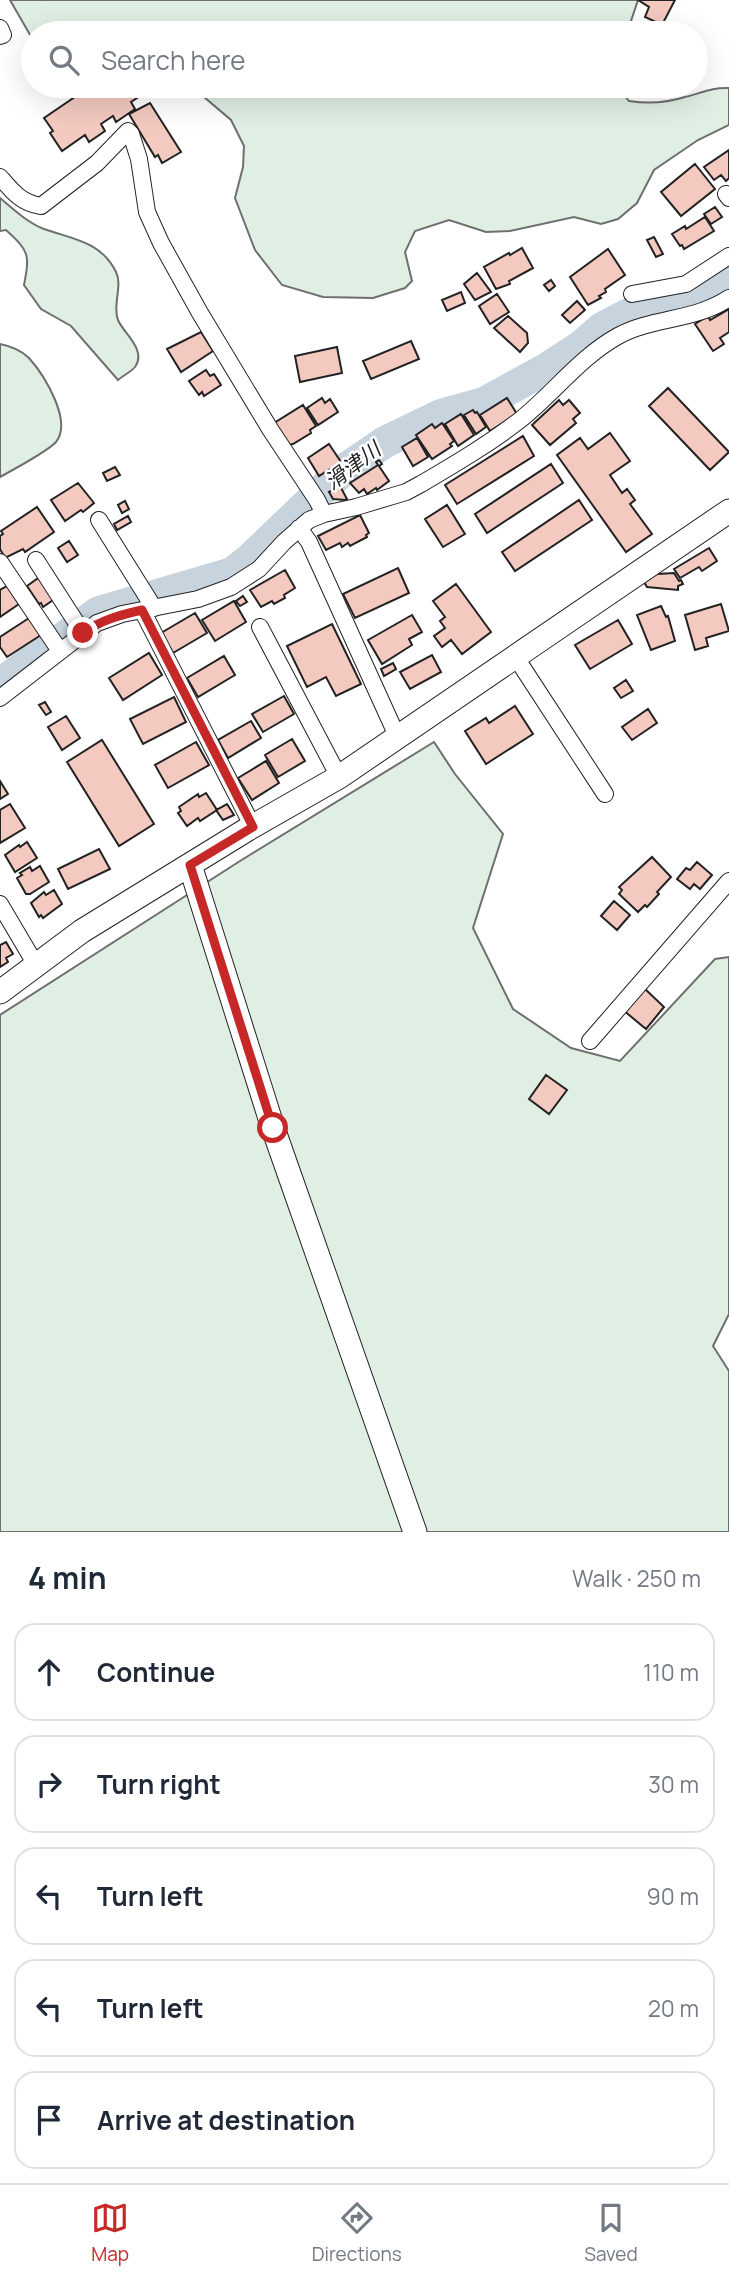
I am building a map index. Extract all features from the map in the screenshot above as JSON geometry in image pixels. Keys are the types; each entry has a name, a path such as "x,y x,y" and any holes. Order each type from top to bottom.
{"street":[{"path":"0,28 3,35 0,36"},
{"path":"0,177 19,199 30,205 41,206 97,163 120,137 128,131 131,134 139,159 147,212 161,243 186,291 324,514"},
{"path":"632,294 685,284 729,256"},
{"path":"0,698 97,623 122,614 198,599 232,587 250,577 299,527 324,514 406,492 421,484 521,419 574,369 617,337 636,327 701,313 729,298"},
{"path":"0,992 82,931 340,777 729,511"},
{"path":"99,520 148,609 253,827"},
{"path":"299,527 309,542 397,736"},
{"path":"36,560 83,633"},
{"path":"0,562 60,651"},
{"path":"260,626 340,777"},
{"path":"514,656 606,794"},
{"path":"190,865 273,1128 415,1532"},
{"path":"590,1041 729,881"},
{"path":"0,904 36,965"}],"green space":[{"path":"10,0 638,0 631,21 22,21"},
{"path":"729,88 729,125 698,140 654,170 637,203 618,219 601,224 574,217 510,231 486,232 449,220 415,231 405,252 412,281 405,288 373,298 323,297 282,285 255,250 235,198 243,167 244,146 231,120 205,98 627,98 629,101 650,103 681,98 708,98 708,90"},
{"path":"0,198 32,223 94,247 110,262 118,277 116,314 138,354 138,361 131,371 118,380 71,326 41,309 24,285 27,260 23,248 6,230 0,231"},
{"path":"0,344 12,347 29,358 49,387 61,422 60,433 52,446 0,477"},
{"path":"434,742 455,774 503,834 473,928 513,1009 571,1048 620,1061 715,959 729,957 729,1314 713,1346 729,1371 729,1532 0,1532 0,1015 240,861"}],"building":[{"path":"638,0 675,0 664,21 654,21 645,17 649,7"},
{"path":"73,98 137,98 131,102 135,109 116,122 113,116 101,124 105,131 89,142 85,135 62,151 44,118"},
{"path":"150,103 181,152 162,163 158,155 155,157 129,114"},
{"path":"729,150 729,178 726,181 721,175 714,180 704,167"},
{"path":"695,164 715,189 681,216 661,192"},
{"path":"715,207 722,217 711,224 704,214"},
{"path":"705,217 714,231 684,249 680,246 672,234"},
{"path":"654,237 663,254 656,257 647,240"},
{"path":"522,248 533,268 509,281 510,284 496,289 484,267"},
{"path":"608,249 625,275 605,289 606,292 599,296 601,298 588,305 570,277"},
{"path":"477,273 491,292 475,300 464,284"},
{"path":"551,280 555,286 549,291 544,285"},
{"path":"461,292 465,303 447,311 442,300"},
{"path":"497,294 509,312 490,324 479,306"},
{"path":"577,301 585,310 570,323 562,315"},
{"path":"729,309 729,332 720,338 724,344 713,351 695,324 708,316 710,320"},
{"path":"508,316 527,333 528,343 520,352 494,328"},
{"path":"201,332 213,351 181,372 167,349"},
{"path":"411,341 419,359 371,379 363,361"},
{"path":"337,347 342,373 300,382 295,356"},
{"path":"206,370 210,376 214,374 221,385 204,396 202,392 199,395 189,381"},
{"path":"668,388 729,452 710,470 649,406"},
{"path":"322,398 325,403 330,399 338,412 318,425 307,408"},
{"path":"507,398 517,414 490,431 480,415"},
{"path":"559,400 563,405 569,400 580,413 573,419 576,423 550,445 532,425"},
{"path":"303,405 316,426 310,430 311,433 288,445 274,423"},
{"path":"473,410 486,427 476,434 464,415"},
{"path":"461,414 474,435 458,446 445,424"},
{"path":"442,423 454,441 450,444 452,446 432,459 416,435 432,424 435,428"},
{"path":"610,433 630,461 610,475 622,493 627,489 635,500 630,504 652,534 626,552 557,455 580,438 588,449"},
{"path":"523,436 534,456 457,504 445,485"},
{"path":"417,438 428,457 413,466 402,447"},
{"path":"329,444 341,462 319,476 308,458"},
{"path":"379,460 382,464 379,466 389,481 367,494 364,489 359,493 350,483 378,465 376,462"},
{"path":"551,464 563,483 487,533 475,514"},
{"path":"115,467 120,475 107,481 103,473"},
{"path":"78,483 94,503 65,521 51,500"},
{"path":"340,486 347,499 345,500 333,499 329,492"},
{"path":"579,500 592,520 515,571 502,552"},
{"path":"125,501 129,509 122,513 118,505"},
{"path":"447,505 465,534 443,547 425,519"},
{"path":"37,507 54,532 25,552 23,549 5,558 0,549 0,536 3,534 1,531"},
{"path":"360,515 369,533 367,537 350,546 348,543 342,547 340,543 326,550 318,536"},
{"path":"128,516 131,522 117,530 114,524"},
{"path":"69,541 78,555 67,562 58,548"},
{"path":"709,548 717,561 702,571 699,567 680,578 674,569"},
{"path":"398,568 409,593 355,618 343,594"},
{"path":"285,570 295,588 284,595 285,598 261,607 250,590"},
{"path":"674,573 683,584 678,586 678,590 647,587 644,582 657,574"},
{"path":"41,576 56,598 43,607 27,586"},
{"path":"456,584 491,632 462,654 451,640 442,647 434,636 445,628 440,621 445,617 433,601"},
{"path":"7,586 19,604 0,617 0,590"},
{"path":"243,596 247,602 240,606 236,601"},
{"path":"234,601 246,622 215,641 202,620"},
{"path":"721,604 729,631 706,638 708,646 695,650 685,615"},
{"path":"661,606 666,617 668,616 675,641 651,650 637,615"},
{"path":"195,613 207,633 173,653 161,633"},
{"path":"412,615 422,632 409,639 412,645 382,664 368,640"},
{"path":"29,618 41,635 7,657 0,647 0,637"},
{"path":"618,620 632,644 590,669 575,645"},
{"path":"332,624 361,684 336,696 326,677 307,687 287,646"},
{"path":"149,653 162,675 123,700 109,678"},
{"path":"432,655 441,672 410,689 400,672"},
{"path":"224,656 235,675 198,697 187,678"},
{"path":"393,663 396,669 384,676 381,669"},
{"path":"626,680 633,691 621,698 614,688"},
{"path":"284,696 294,714 263,732 252,714"},
{"path":"174,697 186,722 143,744 130,719"},
{"path":"45,702 51,712 46,715 39,705"},
{"path":"515,706 533,734 486,764 465,731 486,718 489,723"},
{"path":"648,709 657,723 632,740 622,727"},
{"path":"66,716 80,738 62,750 48,727"},
{"path":"251,721 261,738 228,758 218,740"},
{"path":"292,739 305,761 278,777 265,755"},
{"path":"102,740 154,824 119,846 67,762"},
{"path":"196,742 209,765 168,788 155,765"},
{"path":"266,761 279,783 252,800 238,778"},
{"path":"0,781 8,794 0,799"},
{"path":"206,793 217,810 187,826 178,813 181,811 179,807 198,794 199,797"},
{"path":"10,804 25,828 0,843 0,810"},
{"path":"227,804 234,815 223,820 216,810"},
{"path":"27,842 37,858 15,872 5,855"},
{"path":"99,849 110,869 68,889 58,869"},
{"path":"652,857 671,877 647,907 645,905 638,912 619,894 622,890 619,887"},
{"path":"697,862 712,875 700,889 694,884 690,889 677,879 686,868 690,870"},
{"path":"40,866 49,882 26,894 17,878 30,867 32,871"},
{"path":"54,890 62,904 43,918 41,915 39,917 31,903 44,892 46,895"},
{"path":"614,901 630,915 617,930 601,916"},
{"path":"6,942 13,954 6,958 8,962 0,967 0,945"},
{"path":"643,987 664,1007 646,1029 623,1010"},
{"path":"546,1075 567,1090 549,1114 529,1099"}],"waterway":[{"name":"滑津川","path":"0,684 99,612 232,573 341,472 385,442 441,415 484,403 546,369 580,347 602,328 627,315 709,292 729,280"}],"route":[{"path":"83,633 97,623 142,610 253,827 190,865 273,1128"}]}
